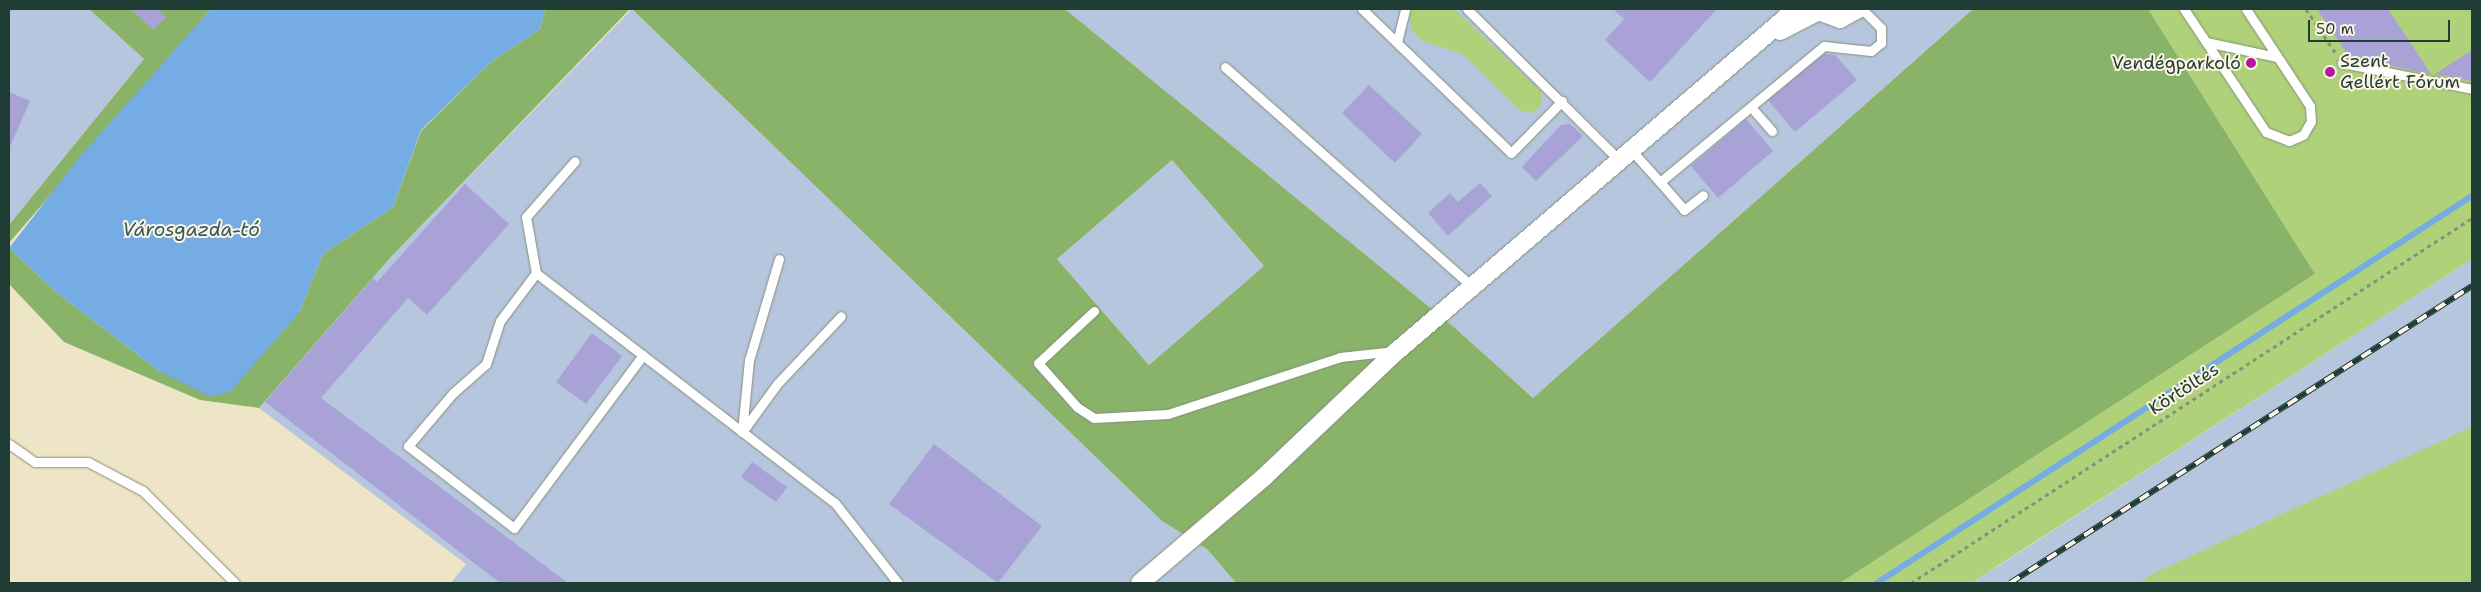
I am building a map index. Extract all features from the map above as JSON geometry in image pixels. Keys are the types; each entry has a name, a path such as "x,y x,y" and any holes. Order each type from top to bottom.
{"street":[{"path":"1140,583 1264,477 1397,351 1765,38 1796,9"},
{"path":"1765,38 1815,11 1840,18 1858,9"}],"lane":[{"path":"1362,9 1511,153 1562,101"},
{"path":"1397,42 1405,9"},
{"path":"1467,9 1562,101 1626,156 1660,182 1684,210 1703,195"},
{"path":"1660,182 1824,46 1871,51 1881,43 1881,28 1862,9"},
{"path":"2184,9 2266,132 2289,141 2302,135 2311,121 2310,106 2246,9"},
{"path":"2206,42 2277,57"},
{"path":"2342,63 2472,89"},
{"path":"1225,67 1472,286"},
{"path":"1751,107 1772,131"},
{"path":"575,161 526,217 536,273 835,503 898,583"},
{"path":"742,432 749,360 779,259"},
{"path":"536,273 500,322 486,364 453,393 408,446 514,528 643,355"},
{"path":"1094,311 1038,363 1077,407 1094,418 1168,414 1340,357 1397,351"},
{"path":"742,432 777,384 842,316"},
{"path":"9,444 35,462 88,462 143,490 235,583"}],"path":[{"path":"2306,9 2342,63"},
{"name":"Körtöltés","path":"1911,583 2472,218"}],"shaded area":[{"path":"9,9 89,9 144,59 9,225"},
{"path":"632,9 1162,521 1207,549 1236,583 451,583 466,564 259,408 390,258"},
{"path":"1065,9 1973,9 1533,398 1455,328"},
{"path":"1172,160 1264,266 1149,365 1057,259"},
{"path":"2472,259 2472,583 1971,583 2003,563"}],"green space":[{"path":"89,9 211,9 9,243 9,225 144,59"},
{"path":"545,9 630,9 390,258 259,408 200,400 64,342 9,284 9,248 56,292 159,371 299,313 323,254 393,207 421,131 491,62 540,29"},
{"path":"632,9 1065,9 1455,328 1533,398 1973,9 2148,9 2315,274 1840,583 1236,583 1207,549 1162,521","holes":["1172,160 1264,266 1149,365 1057,259"]},
{"path":"1410,9 1454,9 1541,91 1541,105 1533,113 1521,111 1462,54 1423,41 1411,30"},
{"path":"2148,9 2472,9 2472,259 1971,583 1840,583 2315,274"},
{"path":"2472,427 2472,583 2138,583 2154,573"}],"water":[{"name":"Városgazda-tó","path":"211,9 545,9 540,29 491,62 421,130 393,207 323,254 299,313 231,391 211,397 159,371 56,292 9,248 79,158"}],"building":[{"path":"131,9 157,9 166,17 153,30"},
{"path":"1613,9 1717,9 1650,82 1605,40 1624,19"},
{"path":"2317,9 2388,9 2431,74 2350,58"},
{"path":"2472,50 2472,81 2435,74"},
{"path":"1824,54 1835,55 1857,80 1795,132 1768,100"},
{"path":"1369,85 1422,134 1395,163 1342,113"},
{"path":"9,92 30,101 9,149"},
{"path":"1746,119 1773,151 1718,198 1691,166"},
{"path":"1570,124 1583,136 1536,181 1522,167 1561,125"},
{"path":"1480,183 1492,196 1448,236 1428,213 1450,193 1458,202"},
{"path":"465,184 509,224 427,315 408,298 321,398 568,583 500,583 265,402 373,278 377,282"},
{"path":"592,333 622,356 586,404 556,382"},
{"path":"934,444 1042,526 998,583 889,504"},
{"path":"752,462 787,487 776,502 741,477"}],"waterway":[{"path":"1877,583 2472,196"}],"railway":[{"path":"2010,583 2472,286"}],"place":[{"name":"Vendégparkoló","path":"2251,63"},
{"name":"Szent Gellért Fórum","path":"2330,72"}]}
